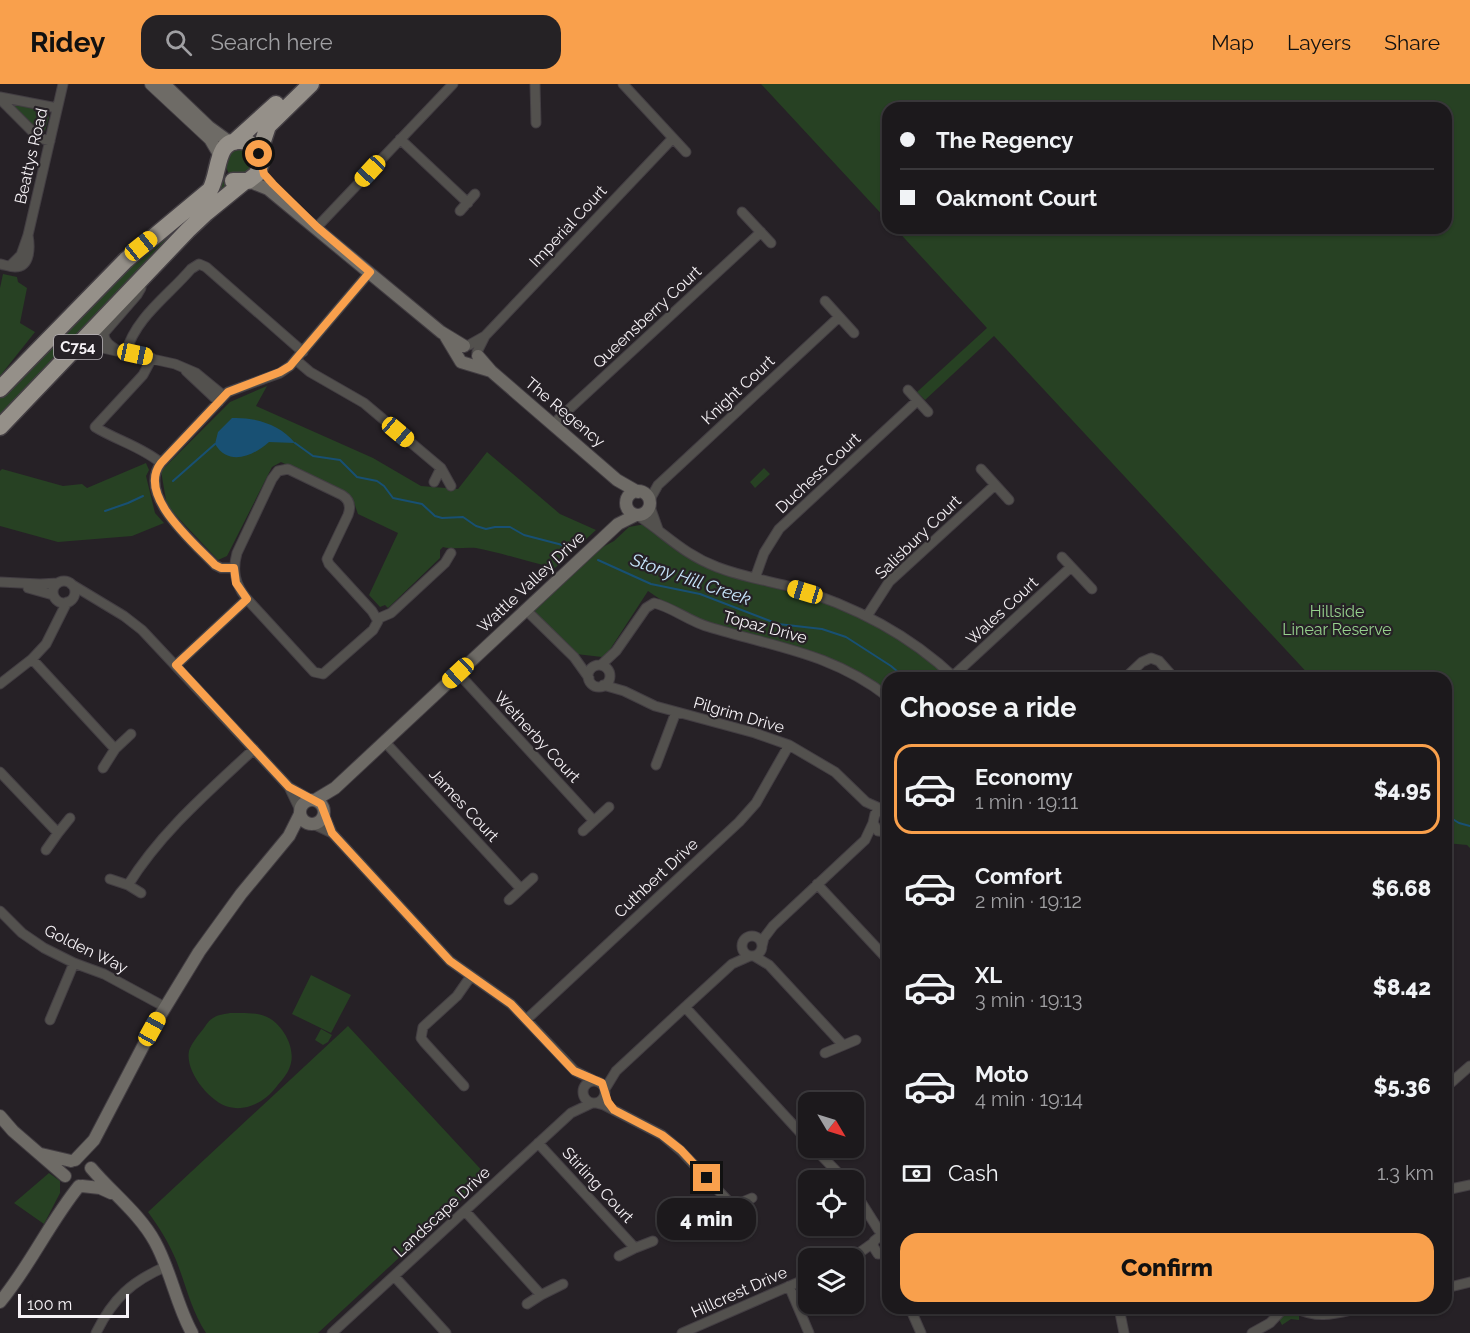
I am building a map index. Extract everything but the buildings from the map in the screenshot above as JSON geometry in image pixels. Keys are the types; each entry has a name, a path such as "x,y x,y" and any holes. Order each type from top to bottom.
{"highway":[{"name":"C754","path":"0,389 126,260 210,190 217,178 219,159 226,146 296,84"},
{"name":"C754","path":"0,427 206,213 257,174 266,131 272,121 310,84"},
{"path":"233,142 246,142 256,149 260,159"},
{"path":"219,159 224,176 230,180 246,182"},
{"path":"0,418 50,369 75,350"}],"street":[{"name":"Beattys Road","path":"5,265 21,265 28,257 31,248 28,235 63,84"},
{"path":"317,227 453,84"},
{"path":"535,84 536,123"},
{"path":"623,84 686,152"},
{"path":"158,85 209,127 233,142"},
{"path":"158,85 210,139 219,159"},
{"path":"0,98 57,108"},
{"path":"0,98 39,138 50,141"},
{"name":"Imperial Court","path":"469,353 673,138"},
{"path":"400,139 468,203"},
{"name":"The Regency","path":"260,159 268,178 287,202"},
{"name":"The Regency","path":"246,182 268,189 287,202 441,332 491,371 617,480 644,497"},
{"path":"460,212 475,194"},
{"path":"742,212 771,243"},
{"name":"Queensberry Court","path":"553,424 761,232"},
{"path":"121,351 137,327 194,266 200,264 303,352"},
{"path":"121,351 107,343 104,333 137,295 155,265"},
{"path":"234,568 221,568 215,565 162,507 156,492 154,477 161,463 221,399 233,390 286,370 370,272"},
{"path":"825,301 854,333"},
{"name":"Knight Court","path":"644,497 839,317"},
{"path":"75,350 89,345 152,358 182,368 196,373 221,399"},
{"path":"152,358 144,375 95,427 152,456 161,463"},
{"path":"296,360 310,372 364,403 441,468 451,486"},
{"path":"908,390 928,412"},
{"name":"Duchess Court","path":"755,578 764,554 779,529 917,401"},
{"path":"434,482 441,468"},
{"path":"377,619 327,559 350,510 346,498 288,469 278,471 237,553 234,568 236,583 247,599 318,674 326,673 373,630 377,619 391,613 445,562 451,553"},
{"path":"981,469 1009,501"},
{"name":"The Regency","path":"617,480 626,503"},
{"name":"Salisbury Court","path":"867,616 889,582 995,485"},
{"path":"644,497 629,496 626,503 629,512 696,558 717,567 817,595 867,616 926,653 948,672"},
{"path":"644,497 659,531"},
{"path":"636,515 647,511 644,497"},
{"name":"Wattle Valley Drive","path":"618,524 626,503"},
{"name":"Wattle Valley Drive","path":"313,800 335,788 618,524 636,515"},
{"path":"1062,557 1092,589"},
{"name":"Wales Court","path":"959,672 1071,567"},
{"path":"1,582 40,584 65,581 113,608 137,626 289,787 303,820 332,833"},
{"path":"1,582 63,599 90,601 113,608"},
{"path":"58,583 54,588 63,599"},
{"path":"0,684 32,659 46,644 56,623 63,599 74,590 71,584"},
{"path":"176,665 247,599"},
{"name":"Topaz Drive","path":"603,685 603,670 646,608 654,603 706,627 803,652 845,670 882,694"},
{"name":"Pilgrim Drive","path":"526,610 574,657 594,685 624,691 655,706 789,745 835,772 866,802 882,808"},
{"name":"Pilgrim Drive","path":"574,657 603,670 624,691"},
{"path":"1131,672 1142,662 1151,658 1159,661 1169,672"},
{"path":"32,659 115,749"},
{"path":"589,678 590,671 603,670"},
{"name":"Wetherby Court","path":"458,673 594,821"},
{"path":"656,765 675,712"},
{"path":"102,768 115,749 130,734"},
{"name":"James Court","path":"384,741 521,889"},
{"name":"Cuthbert Drive","path":"527,1019 739,822 756,803 789,745"},
{"path":"128,885 182,816 254,749"},
{"path":"0,772 58,833"},
{"path":"289,787 321,804 332,833 441,951 527,1019 574,1071 586,1100 614,1110 662,1135 681,1150 733,1206"},
{"name":"Wattle Valley Drive","path":"324,812 335,788"},
{"path":"64,1204 66,1168 94,1140 165,1007 226,914 289,836 303,803 313,800"},
{"name":"Pilgrim Drive","path":"866,802 873,822"},
{"path":"583,831 609,807"},
{"path":"289,836 319,822 324,812"},
{"path":"594,1103 603,1099 605,1090 616,1071 685,1007 732,964 757,952 773,926 865,840 876,814 882,812"},
{"path":"46,850 70,818"},
{"path":"873,822 876,829 882,831"},
{"path":"865,840 882,835"},
{"path":"509,900 533,878"},
{"path":"110,879 128,885 141,893"},
{"path":"818,884 882,953"},
{"name":"Golden Way","path":"0,911 22,933 50,951 104,974 165,1007"},
{"path":"732,964 744,940 773,926"},
{"path":"753,936 758,938 757,952 843,1045"},
{"path":"742,946 745,954 757,952"},
{"path":"50,1020 74,963"},
{"path":"464,1086 424,1042 421,1033 423,1027 457,996 471,976"},
{"path":"685,1007 798,1131"},
{"path":"825,1053 855,1040"},
{"path":"1452,1082 1470,1066"},
{"path":"574,1071 602,1083 608,1102 614,1110"},
{"path":"583,1090 586,1083 616,1071"},
{"name":"Landscape Drive","path":"572,1113 583,1090"},
{"name":"Landscape Drive","path":"332,1333 572,1113 594,1103"},
{"path":"0,1116 13,1131 71,1184 100,1188 112,1193"},
{"path":"0,1302 26,1268 64,1204 91,1177 90,1167 94,1140"},
{"name":"Stirling Court","path":"538,1143 635,1248"},
{"path":"40,1154 73,1161 83,1160 112,1193 133,1212 147,1229 167,1266 181,1311 192,1333"},
{"path":"823,1158 835,1170"},
{"path":"1452,1189 1470,1185"},
{"path":"717,1213 752,1198"},
{"path":"864,1208 882,1231"},
{"path":"465,1211 541,1295"},
{"path":"867,1213 878,1249"},
{"path":"878,1249 879,1237 882,1237"},
{"name":"Stirling Court","path":"619,1256 653,1241"},
{"path":"96,1333 104,1317 122,1293 134,1283 167,1266"},
{"path":"394,1276 446,1333"},
{"name":"Hillcrest Drive","path":"682,1333 699,1330 798,1282"},
{"path":"1452,1286 1470,1282"},
{"path":"527,1304 563,1284"},
{"path":"789,1286 809,1333"},
{"path":"913,1314 921,1333"},
{"path":"1120,1314 1125,1332"},
{"path":"1252,1333 1279,1314"},
{"path":"1309,1314 1324,1316 1333,1314"}],"green space":[{"name":"Hillside Linear Reserve","path":"761,84 1470,84 1470,848 1467,845 1452,844 1452,672 1306,672 994,336 925,400 917,392 987,328 901,234 1452,234 1452,102 882,102 882,215"},
{"path":"9,101 46,110 49,117 45,131 39,134 8,106"},
{"path":"244,148 254,157 249,175 229,174 225,165 230,151"},
{"path":"221,176 231,185 0,414 0,396"},
{"path":"3,274 17,277 18,282 27,288 20,323 35,332 0,376 0,288"},
{"path":"267,386 256,406 373,458 421,486 458,489 487,452 560,514 596,530 555,568 476,548 443,547 440,550 440,558 388,608 385,605 380,607 369,595 398,533 358,514 352,497 281,462 272,467 227,556 218,560 167,506 161,471 230,402"},
{"path":"146,463 149,470 146,476 155,513 164,523 132,536 58,542 0,526 0,471 2,469 63,486 82,484 87,488"},
{"path":"764,468 770,474 755,488 750,482"},
{"path":"645,524 679,552 711,568 827,603 860,616 900,640 942,672 882,672 882,690 840,663 819,654 692,617 673,608 648,591 609,651 602,657 576,654 537,617 535,611 537,602 590,554 614,541 629,527"},
{"path":"311,975 351,995 331,1033 292,1014"},
{"path":"230,1013 258,1014 273,1020 286,1036 292,1056 287,1072 273,1091 256,1104 243,1108 229,1107 207,1093 195,1077 189,1059 191,1045 209,1021 217,1016"},
{"path":"348,1026 487,1176 318,1333 206,1333 173,1254 148,1212"},
{"path":"321,1029 332,1035 323,1045 315,1040"},
{"path":"49,1173 60,1181 60,1193 44,1224 14,1203"},
{"path":"1284,1314 1299,1314 1299,1320 1291,1319 1282,1325 1279,1319"}],"water":[{"path":"232,418 258,420 274,426 295,443 269,442 249,455 234,457 227,455 215,444 218,432"}],"waterway":[{"name":"Stony Hill Creek","path":"295,443 313,456 340,460 357,477 377,481 393,498 422,504 435,516 463,517 476,526 486,529 510,527 524,535 574,548"},
{"name":"Stony Hill Creek","path":"173,481 215,444"},
{"name":"Stony Hill Creek","path":"105,511 143,496"},
{"name":"Stony Hill Creek","path":"598,560 651,584 700,594 778,624 822,629 846,637 898,672"},
{"name":"Stony Hill Creek","path":"1452,819 1470,826"}],"route":[{"path":"259,154 264,174 273,184 317,227 370,272 286,370 228,392 156,469 154,477 156,492 162,507 215,565 221,568 234,568 236,583 247,599 176,665 289,787 318,801 324,807 324,814 332,833 450,961 511,1004 574,1071 602,1083 608,1102 614,1110 662,1135 681,1150 707,1178"}]}
